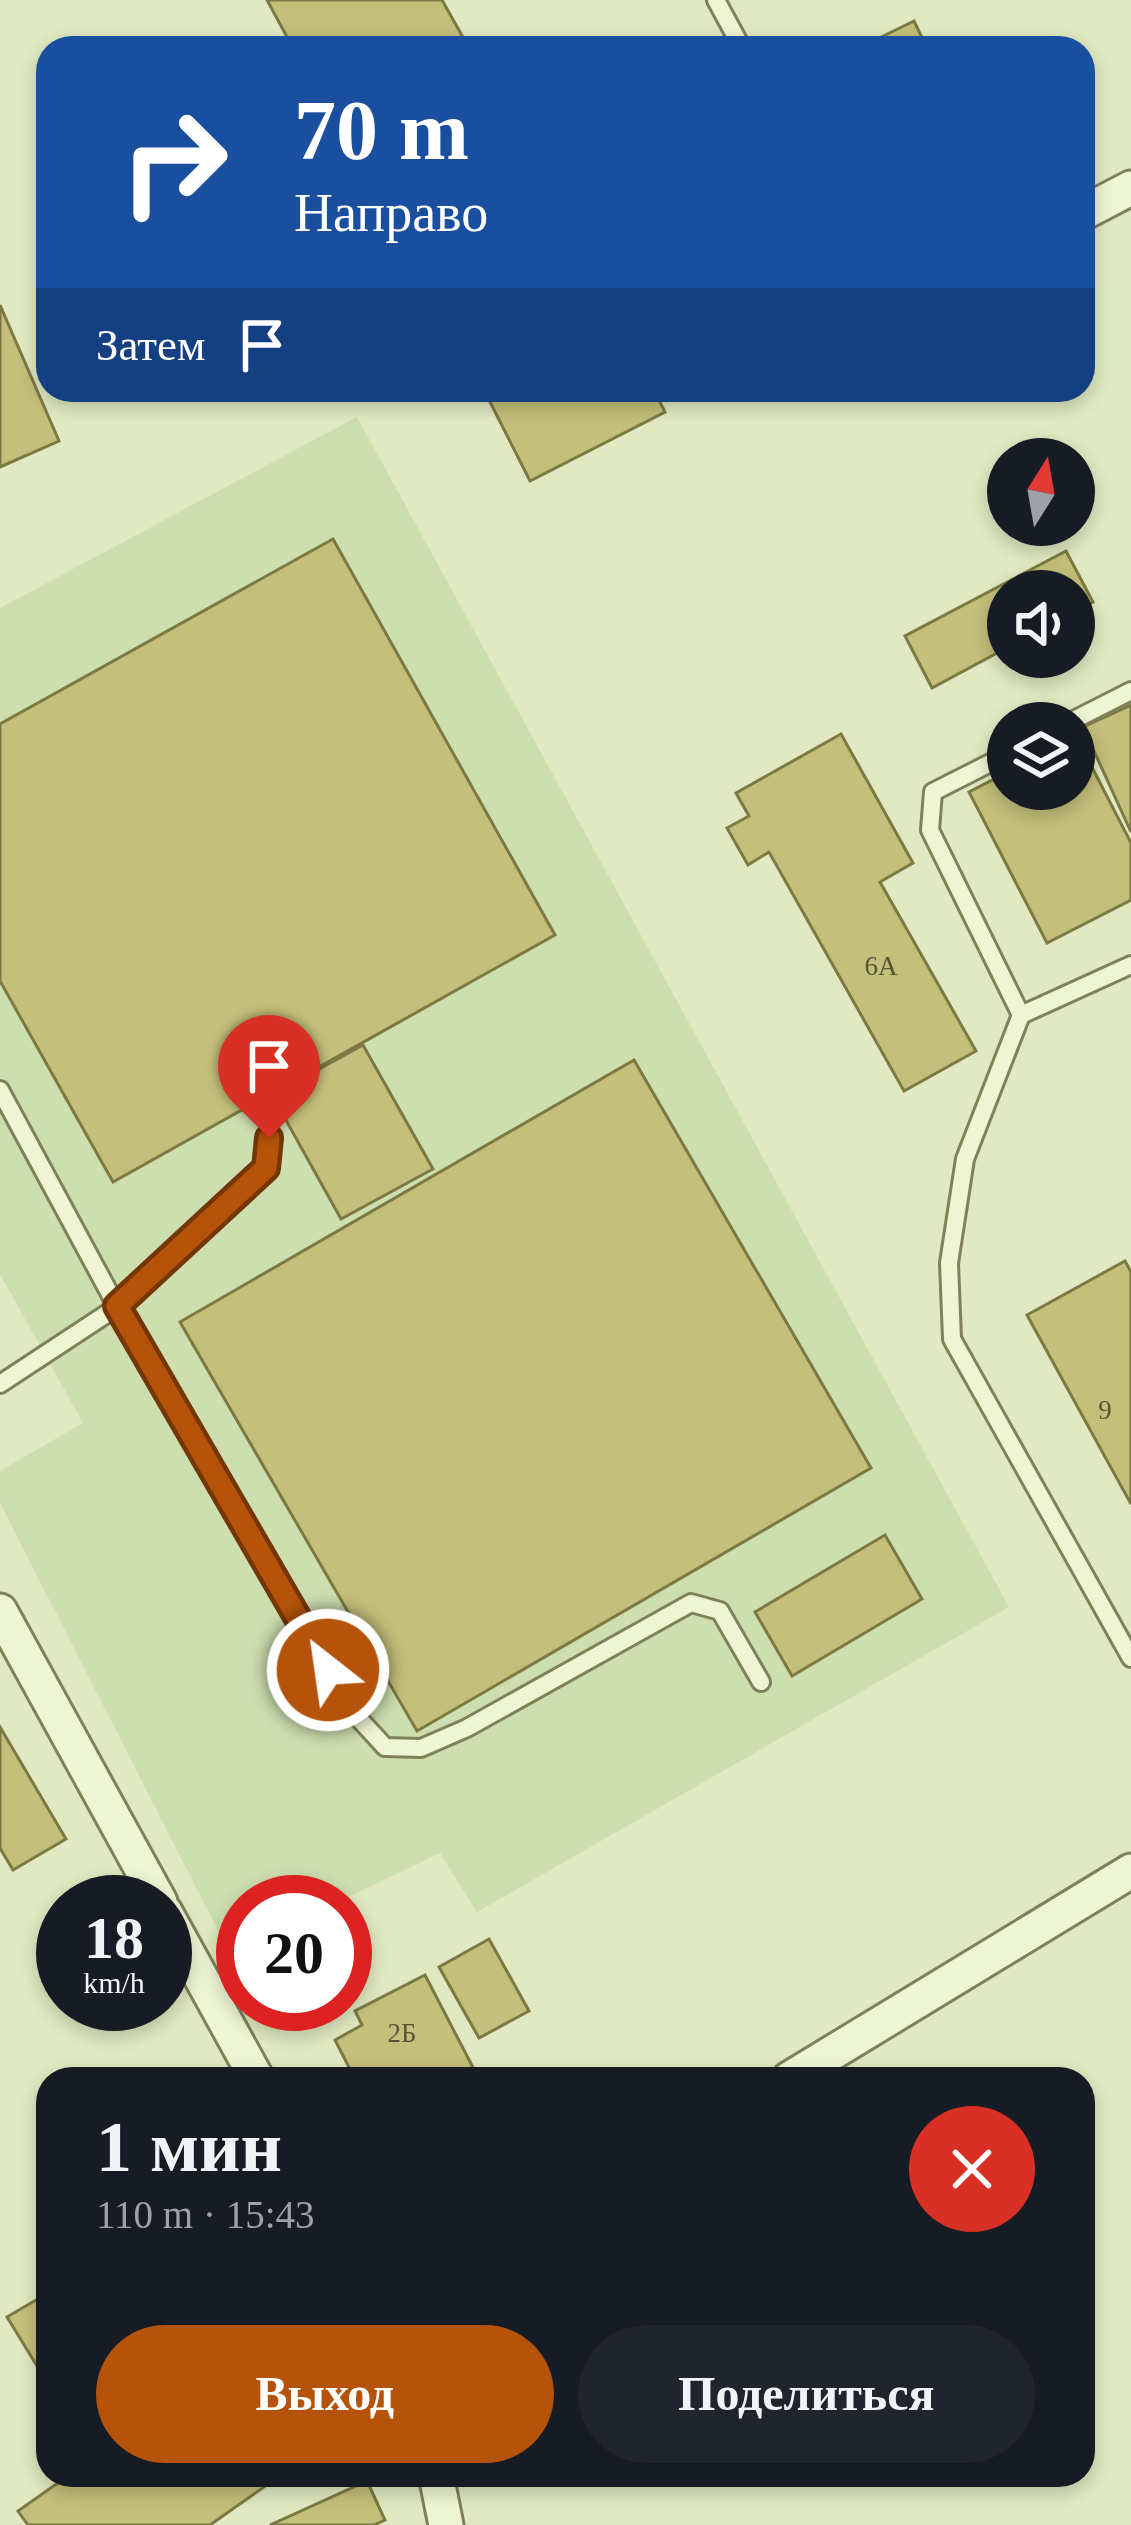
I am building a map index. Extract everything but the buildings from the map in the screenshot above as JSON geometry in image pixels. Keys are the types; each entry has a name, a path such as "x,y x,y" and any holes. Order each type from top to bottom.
{"street":[{"path":"1095,207 1131,188"},
{"path":"0,1611 145,1875"},
{"path":"809,2067 1131,1871"},
{"path":"192,1961 250,2067"},
{"path":"438,2487 446,2525"}],"lane":[{"path":"716,0 736,36"},
{"path":"1095,709 1131,691"},
{"path":"987,765 933,792 931,830 1021,1016"},
{"path":"1131,964 1021,1016 965,1159 949,1263 952,1339 1131,1658"},
{"path":"0,1090 117,1306 351,1710 385,1747 421,1748 467,1728 691,1603 720,1611 761,1682"},
{"path":"0,1384 117,1306 266,1168 269,1138"}],"green space":[{"path":"357,417 1009,1607 477,1912 440,1853 372,1886 372,1875 216,1875 216,1927 0,1503 0,1471 83,1423 0,1274 0,608"}],"route":[{"path":"269,1138 266,1168 117,1306 328,1670"}]}
